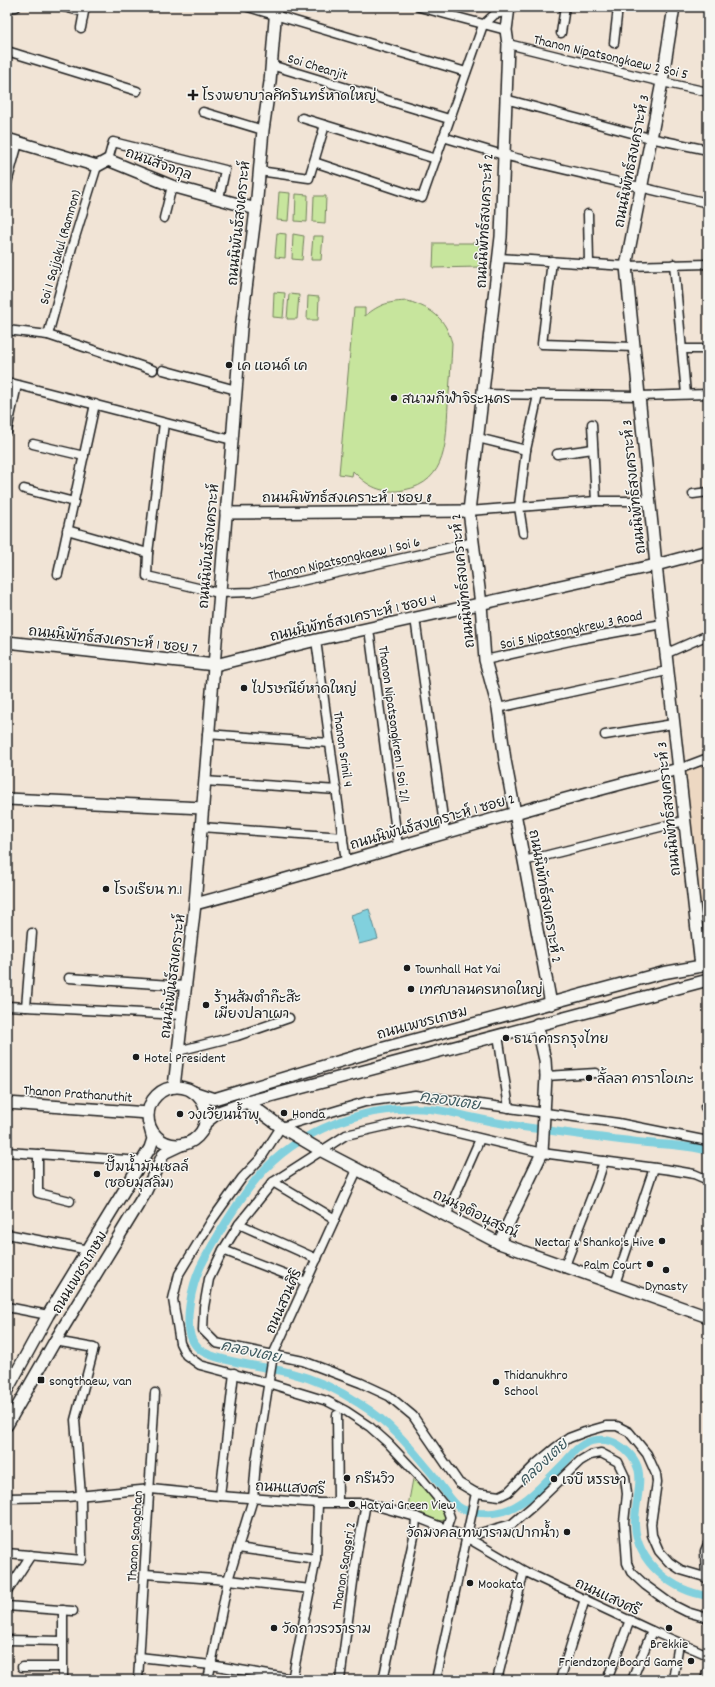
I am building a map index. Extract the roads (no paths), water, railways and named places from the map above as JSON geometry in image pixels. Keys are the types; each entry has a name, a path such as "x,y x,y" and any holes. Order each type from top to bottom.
{"street":[{"path":"7,8 16,7"},
{"path":"64,7 84,12 81,28"},
{"path":"248,7 276,11 466,72"},
{"path":"419,7 506,30"},
{"path":"561,33 565,7"},
{"path":"614,43 618,7"},
{"name":"ถนนนิพัทธ์สงเคราะห์ 3","path":"674,7 662,82 626,266 665,654 684,821 704,965"},
{"path":"314,162 422,198 483,25 495,14 509,9"},
{"name":"ถนนนิพัทธ์สงเคราะห์ 2","path":"509,9 506,30 508,44 501,237 469,511 481,604 485,660 498,708 505,760 551,1004"},
{"name":"ถนนนิพันธ์สงเคราะห์","path":"174,1087 181,1015 195,904 203,808 207,734 215,665 219,593 241,329 256,209 276,11"},
{"name":"Thanon Nipatsongkaew 2 Soi 5","path":"508,44 708,92"},
{"path":"7,51 137,91"},
{"name":"Soi Cheanjit","path":"271,65 450,119"},
{"path":"505,98 650,138 708,150"},
{"path":"203,112 263,130"},
{"path":"302,118 436,159"},
{"path":"259,171 309,178 325,125"},
{"path":"443,137 503,155 708,203"},
{"path":"7,183 10,140 96,166"},
{"path":"108,160 113,142 225,170 219,198"},
{"name":"ถนนสัจจกุล","path":"96,166 108,160 172,186 256,209"},
{"name":"Soi 1 Sajjakul (Ramnon)","path":"48,335 96,166"},
{"path":"164,218 172,186"},
{"path":"588,214 589,263"},
{"path":"499,258 626,266 708,264"},
{"path":"552,261 542,344 634,346"},
{"path":"674,264 686,394"},
{"path":"7,330 48,335 153,370"},
{"path":"682,349 708,349"},
{"path":"163,370 236,390"},
{"path":"7,382 232,440"},
{"path":"7,431 18,385"},
{"path":"483,394 639,396 708,394"},
{"path":"523,533 519,507 526,450 538,395"},
{"path":"58,574 95,404"},
{"path":"68,530 148,553 164,423"},
{"path":"592,424 596,502"},
{"path":"478,438 526,450"},
{"path":"33,444 84,456"},
{"path":"557,454 593,449"},
{"path":"24,489 74,502"},
{"path":"693,494 708,492"},
{"path":"469,511 596,502 649,501"},
{"name":"ถนนนิพัทธ์สงเคราะห์ 1 ซอย 8","path":"226,512 469,511"},
{"name":"Thanon Nipatsongkaew 1 Soi 6","path":"148,553 147,576 219,593 252,592 474,542"},
{"name":"ถนนนิพัทธ์สงเคราะห์ 1 ซอย 4","path":"215,665 316,640 656,565 708,551"},
{"path":"415,618 445,832"},
{"name":"Soi 5 Nipatsongkrew 3 Road","path":"485,660 662,624"},
{"name":"Thanon Nipatsongkren 1 Soi 2/1","path":"369,629 398,846"},
{"path":"665,654 708,635"},
{"name":"Thanon Srinil 4","path":"316,640 346,862"},
{"name":"ถนนนิพัทธ์สงเคราะห์ 1 ซอย 7","path":"7,642 215,665"},
{"path":"498,708 667,671"},
{"path":"605,736 673,724"},
{"path":"207,734 330,743"},
{"path":"679,769 708,758"},
{"name":"ถนนนิพันธ์สงเคราะห์ 1 ซอย 2","path":"195,904 346,862 515,812 679,769"},
{"path":"204,781 337,790"},
{"path":"7,799 203,808"},
{"path":"524,861 684,821"},
{"path":"201,827 343,837"},
{"path":"26,1007 32,933"},
{"name":"ถนนเพชรเกษม","path":"193,1092 214,1099 384,1048 662,973 704,965"},
{"path":"662,973 666,990"},
{"path":"69,978 185,986"},
{"path":"205,1122 204,1106 193,1092 174,1087 166,1089 155,1097 148,1113 150,1128 156,1136 164,1142 174,1145 183,1144 197,1136 205,1122 219,1112 247,1102 537,1024 708,980"},
{"path":"7,1006 181,1015"},
{"path":"178,1051 237,1036 290,1018"},
{"path":"499,1243 542,1153 546,1076 545,1060 537,1024"},
{"path":"498,1035 508,1108"},
{"path":"384,1048 389,1064"},
{"path":"546,1076 596,1073"},
{"path":"446,1529 450,1517 447,1509 422,1479 370,1426 346,1411 327,1402 268,1382 200,1365 186,1355 180,1343 173,1299 179,1274 212,1220 242,1178 262,1158 280,1127 365,1102 415,1095 618,1123 708,1141"},
{"name":"ถนนจุติอนุสรณ์","path":"247,1102 280,1127 320,1150 499,1243 564,1268 615,1284 708,1317"},
{"name":"Thanon Prathanuthit","path":"7,1103 148,1113"},
{"path":"708,1180 694,1174 542,1153 408,1121 346,1135 320,1150 273,1182 239,1224 223,1250 209,1279 204,1307 203,1330 216,1343 303,1361 389,1396 413,1416 459,1483 475,1497 500,1496 508,1492 537,1463 569,1438 596,1428 617,1426 629,1432 637,1440 654,1468 657,1482 651,1524 652,1535 659,1551 672,1565 690,1574 707,1578 705,1551 708,1544"},
{"name":"ถนนเพชรเกษม","path":"7,1390 48,1315 150,1148 153,1139 150,1128"},
{"path":"446,1216 480,1139"},
{"name":"ถนนเพชรเกษม","path":"7,1425 55,1341 144,1195 164,1153 183,1144"},
{"path":"7,1152 142,1161"},
{"path":"38,1154 38,1193 70,1201"},
{"path":"564,1268 604,1161"},
{"path":"615,1284 654,1168"},
{"name":"ถนนสวนศิริ","path":"208,1680 228,1580 252,1499 256,1462 273,1356 357,1170"},
{"path":"273,1182 335,1219"},
{"path":"239,1224 317,1259"},
{"path":"7,1234 89,1250"},
{"path":"223,1250 306,1282"},
{"path":"7,1307 48,1315"},
{"path":"7,1553 82,1560 81,1495 75,1420 94,1348 55,1341"},
{"path":"220,1496 234,1373"},
{"name":"Thanon Sangchan","path":"138,1680 151,1489 155,1393"},
{"path":"337,1415 338,1502"},
{"path":"466,1537 512,1524 580,1461 590,1455 601,1453 618,1462 625,1478 627,1494 624,1529 627,1563 631,1572 645,1585 671,1604 687,1612 708,1618"},
{"name":"ถนนเเสงศรี","path":"7,1498 81,1495 151,1489 252,1499 318,1503 366,1503 416,1517 466,1537 524,1571 652,1631 708,1654"},
{"path":"436,1680 475,1497"},
{"path":"139,1657 211,1665 292,1679 316,1559 318,1503"},
{"name":"Thanon Sangsri 2","path":"340,1680 357,1552 366,1503"},
{"path":"383,1680 415,1532 416,1517"},
{"path":"238,1548 316,1559"},
{"path":"7,1592 31,1555"},
{"path":"497,1680 524,1571"},
{"path":"145,1574 228,1580 311,1589"},
{"path":"560,1680 585,1599"},
{"path":"7,1606 73,1611"},
{"path":"62,1680 63,1610"},
{"path":"607,1680 630,1620"},
{"path":"632,1680 652,1631"},
{"path":"7,1640 63,1641"},
{"path":"673,1680 679,1643"},
{"path":"22,1666 62,1667"},
{"path":"707,1680 708,1672"}],"water":[{"path":"369,909 378,939 359,944 351,915"}],"waterway":[{"name":"คลองเตย","path":"708,1151 685,1146 619,1140 521,1127 430,1109 382,1111 335,1123 313,1133 292,1146 257,1178 229,1217 200,1267 192,1291 189,1318 189,1330 193,1341 199,1349 206,1353 228,1360 309,1378 344,1394 371,1411 408,1445 449,1497 459,1507 467,1511 493,1513 514,1507 541,1487 574,1451 582,1445 597,1440 607,1440 617,1444 628,1453 635,1462 639,1471 640,1481 635,1514 635,1525 637,1539 642,1551 659,1573 670,1581 682,1588 708,1596"}],"place":[{"name":"โรงพยาบาลศิครินทร์หาดใหญ่","path":"193,95"},
{"name":"เค แอนด์ เค","path":"229,365"},
{"name":"สนามกีฬาจิระนคร","path":"394,398"},
{"name":"ไปรษณีย์หาดใหญ่","path":"244,688"},
{"name":"โรงเรียน ท.1","path":"106,889"},
{"name":"Townhall Hat Yai","path":"407,968"},
{"name":"เทศบาลนครหาดใหญ่","path":"411,989"},
{"name":"ร้านส้มตำก๊ะส๊ะ เมี่ยงปลาเผา","path":"206,1005"},
{"name":"ธนาคารกรุงไทย","path":"506,1038"},
{"name":"Hotel President","path":"136,1057"},
{"name":"ลั้ลลา คาราโอเกะ","path":"589,1078"},
{"name":"Honda","path":"284,1113"},
{"name":"วงเวียนน้ำพุ","path":"180,1114"},
{"name":"ปั๊มน้ำมันเชลล์ (ซอยมุสลิม)","path":"97,1174"},
{"name":"Nectar & Shanko's Hive","path":"662,1241"},
{"name":"Palm Court","path":"650,1264"},
{"name":"Dynasty","path":"666,1270"},
{"name":"songthaew, van","path":"41,1380"},
{"name":"Thidanukhro School","path":"496,1382"},
{"name":"กรีนวิว","path":"347,1478"},
{"name":"เจบี หรรษา","path":"554,1479"},
{"name":"Hatyai Green View","path":"352,1504"},
{"name":"วัดมงคลเทพาราม(ปากน้ำ)","path":"567,1532"},
{"name":"Mookata","path":"470,1583"},
{"name":"วัดถาวรวราราม","path":"274,1628"},
{"name":"Brekkie","path":"669,1628"},
{"name":"Friendzone Board Game","path":"691,1661"}]}
